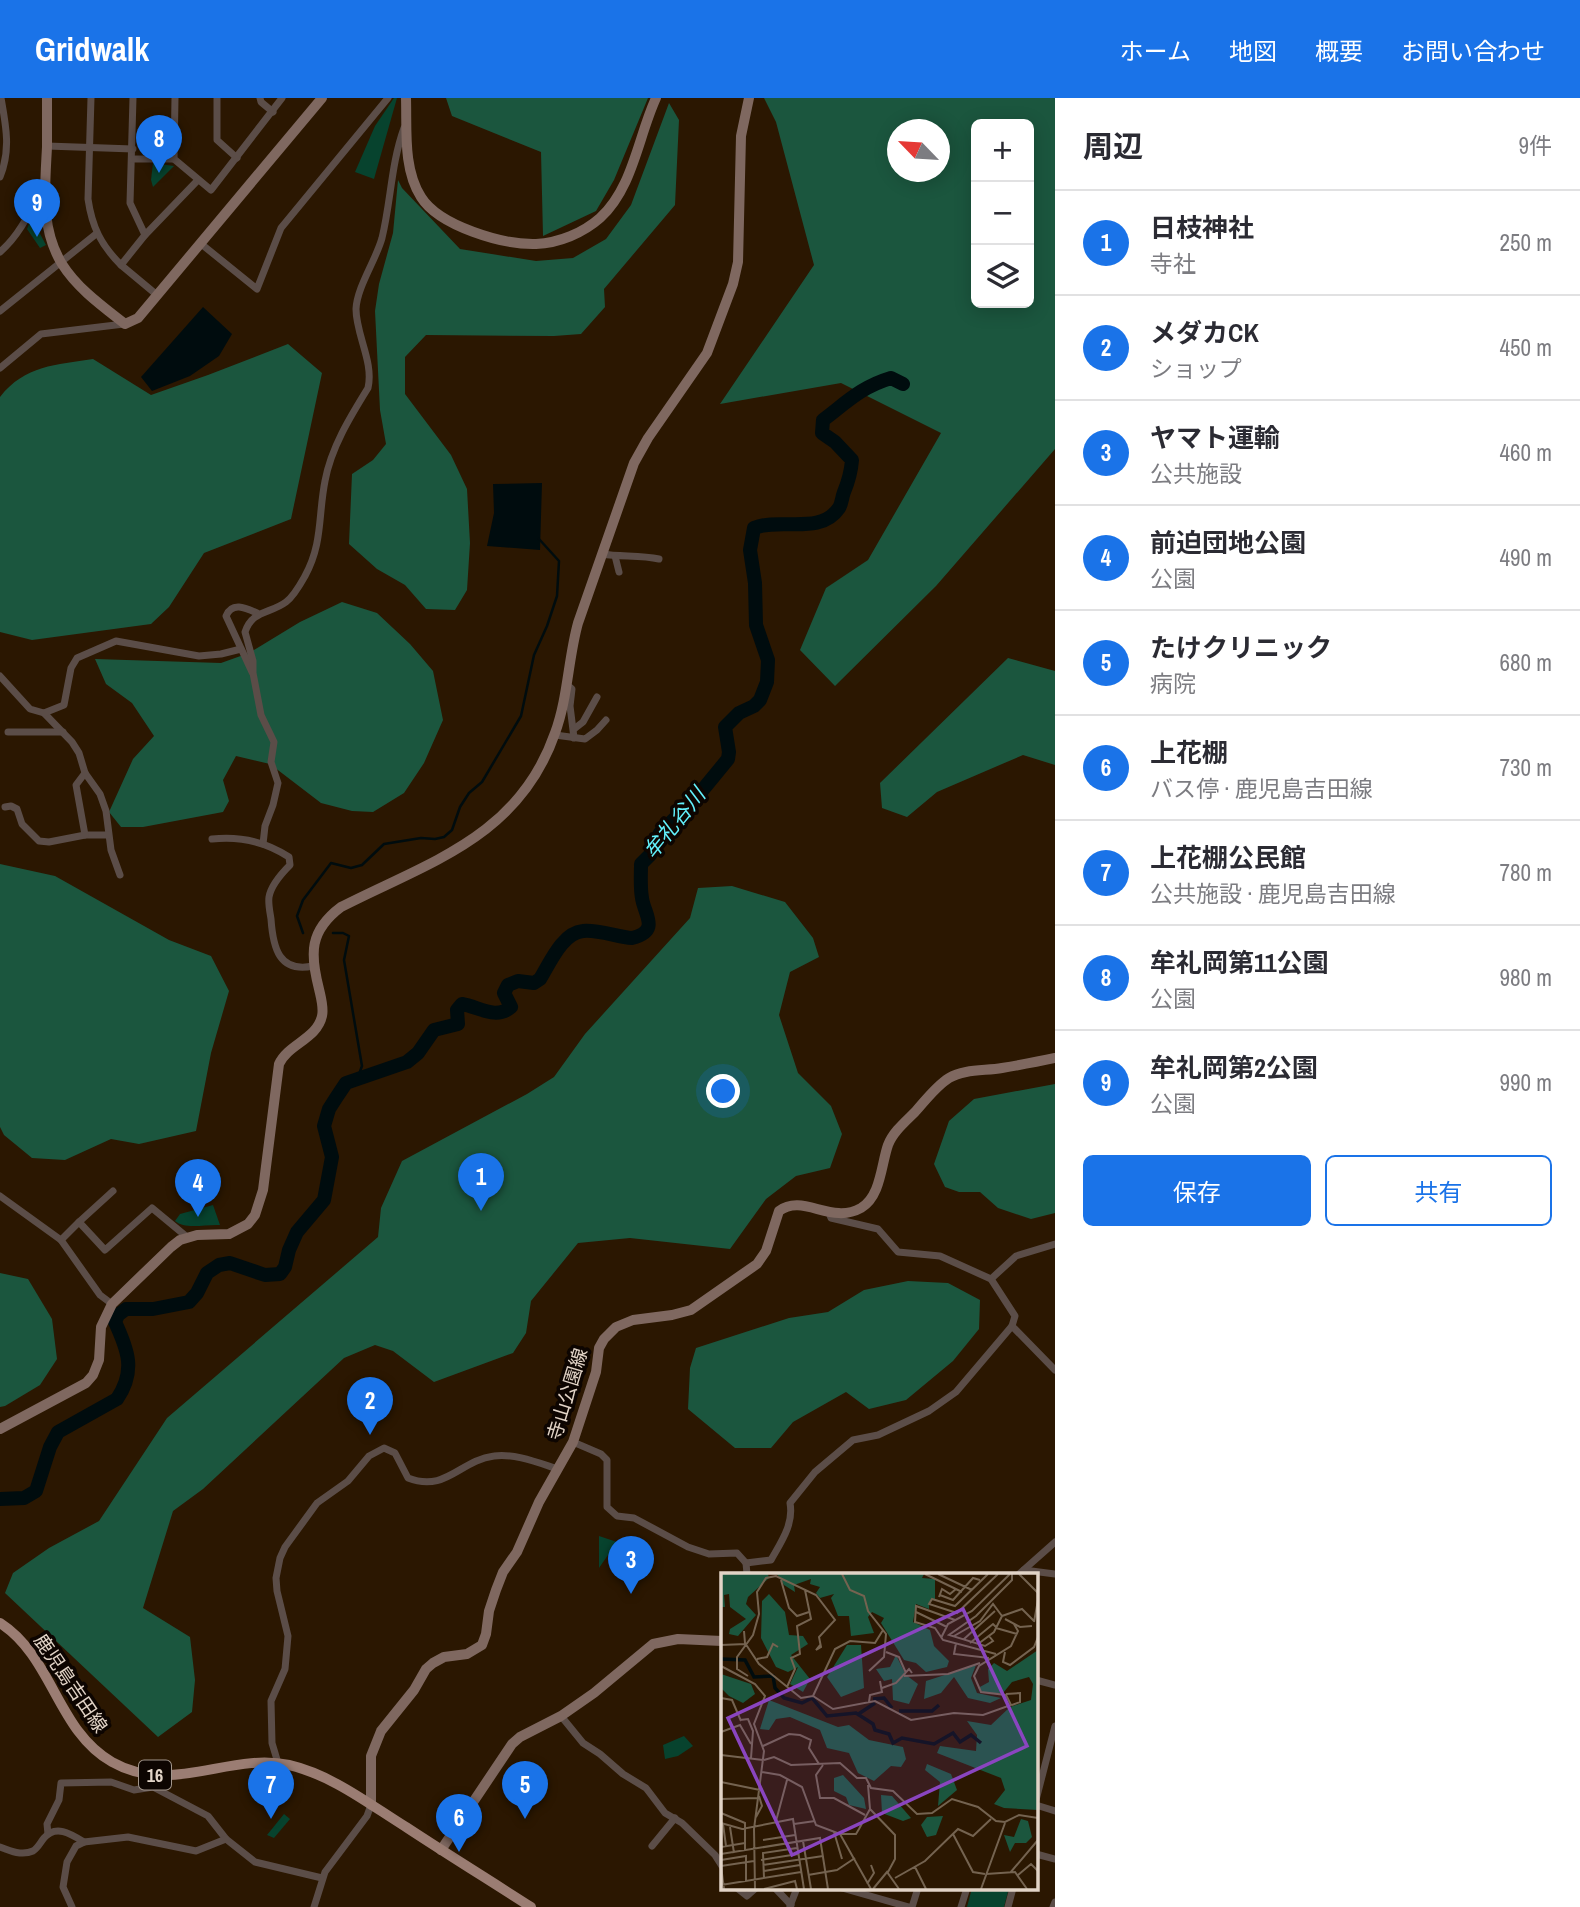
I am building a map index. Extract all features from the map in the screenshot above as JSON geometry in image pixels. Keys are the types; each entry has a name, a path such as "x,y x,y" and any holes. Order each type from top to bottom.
{"main road":[{"name":"鹿児島吉田線","path":"0,1623 24,1642 41,1665 76,1728 94,1749 111,1762 148,1775 174,1776 253,1764 278,1763 315,1774 371,1805 531,1907"}],"street":[{"path":"0,177 8,149 7,126 1,98"},
{"path":"47,98 47,222 61,262 96,301 124,324"},
{"path":"91,98 88,199 92,223 104,247 157,295"},
{"path":"133,98 130,203 145,235"},
{"path":"174,159 175,98"},
{"path":"217,98 216,140 237,158"},
{"path":"260,98 273,112"},
{"path":"132,159 174,159 211,190 282,98"},
{"path":"0,368 41,334 124,324 138,318 322,98"},
{"path":"200,243 257,289 281,228 388,98"},
{"path":"406,98 410,169 420,197 428,207 456,225 508,240 537,244 579,232 606,211 630,170 656,98"},
{"path":"0,1429 86,1383 93,1375 99,1360 102,1328 112,1304 171,1247 187,1237 229,1234 255,1215 260,1204 279,1064 287,1051 317,1027 322,1017 312,957 316,937 330,915 352,901 453,853 479,836 516,800 531,781 555,735 575,634 634,463 648,438 708,353 733,284 738,262 741,136 749,98"},
{"path":"263,844 265,826 278,783 271,762 274,741 261,715 253,661 244,636 247,626 257,613 284,604 305,576 319,541 325,479 344,428 368,388 370,381 367,360 356,310 382,239 395,153 406,120"},
{"path":"47,146 133,149"},
{"path":"121,265 145,235 197,181"},
{"path":"0,252 23,225 45,183"},
{"path":"0,311 96,234"},
{"path":"602,554 643,555 659,559"},
{"path":"615,556 619,572"},
{"path":"253,673 226,616 227,612 242,606 257,613"},
{"path":"44,713 64,705 71,667 77,658 116,641 199,656 241,649"},
{"path":"0,676 30,709 44,713 79,753 85,773 100,794 106,811 108,835 120,875"},
{"path":"566,683 572,689 570,706 574,738"},
{"path":"574,729 583,722 597,697"},
{"path":"555,735 585,739 606,720"},
{"path":"8,732 63,732"},
{"path":"85,773 76,785 85,835"},
{"path":"5,807 17,809 22,824 35,838 44,842 85,835 108,835"},
{"path":"212,839 225,837 263,844 289,857 289,865 269,897 272,938 286,963 299,969 313,967"},
{"name":"寺山公園線","path":"371,1805 371,1756 381,1731 433,1663 444,1657 472,1652 482,1645 489,1611 503,1572 517,1552 539,1502 573,1441 596,1372 599,1348 610,1332 633,1320 691,1310 757,1264 766,1251 779,1211 784,1208 795,1204 829,1213 854,1211 863,1207 871,1199 891,1138 950,1077 1055,1058"},
{"path":"61,1240 113,1191"},
{"path":"0,1196 61,1240 100,1295 112,1304"},
{"path":"79,1222 105,1250 152,1208 187,1237"},
{"path":"746,1563 771,1560 787,1530 792,1511 790,1503 815,1472 853,1440 878,1435 956,1392 1012,1326 1015,1316 991,1279 940,1256 898,1252 878,1229 831,1218 829,1213"},
{"path":"991,1279 1016,1256 1055,1244"},
{"path":"1012,1326 1055,1370"},
{"path":"573,1441 601,1454 607,1460 607,1507 617,1517 634,1518 666,1537 709,1554 737,1553 746,1563 747,1573"},
{"path":"278,1763 272,1743 271,1701 285,1668 288,1636 276,1591 277,1567 285,1547 317,1503 348,1481 369,1456 384,1448 395,1453 408,1478 423,1483 437,1482 494,1456 520,1459 558,1469"},
{"path":"1022,1572 1055,1542"},
{"path":"1022,1572 1055,1574"},
{"path":"441,1850 512,1744 520,1737 561,1716 594,1693 653,1644 678,1639 721,1642"},
{"path":"1038,1681 1055,1685"},
{"path":"561,1716 576,1736 622,1774 639,1782 665,1813 675,1818 721,1863"},
{"path":"1038,1795 1055,1726"},
{"path":"48,1834 47,1824 59,1800 61,1783 104,1782 134,1790 153,1787 208,1816 226,1839 255,1862 322,1878"},
{"path":"1038,1804 1055,1811"},
{"path":"314,1907 322,1878 367,1816 371,1805"},
{"path":"652,1846 675,1818"},
{"path":"0,1847 21,1853 29,1852 38,1847 48,1834 62,1831 84,1842"},
{"path":"72,1907 63,1887 66,1862 76,1846 84,1842 128,1837 196,1851 226,1839"},
{"path":"1038,1855 1055,1859"},
{"path":"740,1890 747,1896 754,1890"},
{"path":"777,1890 790,1906"},
{"path":"849,1890 911,1907 917,1890"},
{"path":"961,1907 966,1890"},
{"path":"1008,1907 1012,1890"},
{"path":"1054,1907 1055,1902"}],"green space":[{"path":"394,98 397,98 374,179 355,172 375,126"},
{"path":"446,98 648,98 614,180 596,211 543,236 541,152 452,116"},
{"path":"764,98 1055,98 1055,449 936,586 835,686 800,650 826,588 868,560 941,433 841,383 720,404 814,265 776,122"},
{"path":"669,103 679,120 675,205 604,289 605,307 581,334 426,335 405,357 405,394 451,455 467,489 470,543 467,590 455,610 426,609 405,585 377,569 349,544 352,474 373,460 386,444 380,410 375,311 379,284 393,233 398,180 402,188 460,249 536,261 573,258 606,239 631,205"},
{"path":"153,163 174,166 153,187 151,180"},
{"path":"33,214 39,217 38,230 46,245 40,248 27,229"},
{"path":"288,344 322,373 291,519 204,553 169,607 151,624 32,640 0,632 0,397 10,386 42,368 93,359 151,395"},
{"path":"342,602 377,613 410,644 433,671 443,720 424,763 404,793 373,812 352,811 321,803 270,764 236,756 223,780 229,801 223,812 143,827 121,827 109,812 133,759 154,736 132,703 106,684 95,659 221,663 249,653 300,622"},
{"path":"1008,658 1055,671 1055,765 1023,755 937,792 907,817 882,808 880,783"},
{"path":"0,864 55,876 169,940 211,956 229,991 211,1053 196,1131 139,1144 111,1139 65,1160 32,1158 4,1135 0,1127"},
{"path":"732,886 785,902 813,938 819,957 790,972 779,1015 798,1073 831,1106 842,1134 830,1168 796,1176 766,1199 730,1249 630,1238 578,1243 531,1301 526,1333 513,1353 434,1382 393,1351 375,1345 344,1358 203,1489 173,1511 143,1608 190,1637 195,1680 192,1712 158,1737 5,1593 13,1573 49,1548 99,1521 167,1418 378,1237 381,1208 402,1161 554,1077 585,1034 690,918 698,888"},
{"path":"1055,1084 1055,1213 1031,1219 998,1208 980,1192 959,1192 945,1187 934,1164 949,1121 974,1099"},
{"path":"213,1205 220,1225 190,1226 175,1221 180,1214"},
{"path":"0,1273 28,1279 52,1319 57,1359 40,1385 0,1407"},
{"path":"908,1281 948,1283 980,1300 979,1329 953,1361 906,1400 869,1409 846,1392 793,1422 771,1448 735,1448 688,1409 690,1368 696,1348 789,1318 828,1312 864,1290"},
{"path":"599,1536 617,1542 599,1568"},
{"path":"684,1736 693,1746 678,1756 665,1759 663,1745"},
{"path":"284,1814 290,1819 274,1838 267,1835"},
{"path":"971,1890 1008,1890 1004,1907 967,1907"}],"shaded area":[{"path":"203,307 232,334 219,356 190,376 152,391 141,377"},
{"path":"542,483 540,550 487,546 494,513 493,484"}],"waterway":[{"name":"牟礼谷川","path":"0,1499 24,1498 36,1491 50,1447 58,1432 117,1399 127,1379 128,1370 126,1351 115,1322 118,1315 126,1309 153,1309 189,1302 207,1273 219,1265 230,1263 265,1275 280,1274 297,1232 324,1200 332,1157 324,1126 329,1109 346,1083 407,1062 418,1053 434,1030 458,1024 457,1010 462,1004 493,1013 505,1011 511,1007 504,993 508,985 518,981 534,983 540,979 557,950 576,933 594,931 632,938 646,931 649,921 641,894 641,864 650,855 660,833 696,798 728,759 725,727 739,713 760,700 767,682 768,660 756,625 755,583 750,550 754,528 776,524 811,524 831,516 841,504 852,460 822,433 823,420 871,386 891,378 903,384"},
{"path":"303,933 297,916 303,900 331,863 351,868 362,865 384,844 444,837 452,830 460,807 469,793 482,782 521,716 534,655 557,596 559,561 539,539"},
{"path":"333,933 349,936 344,960 362,1066 358,1077"}],"place":[{"name":"牟礼岡第11公園","path":"159,173"},
{"name":"牟礼岡第2公園","path":"37,237"},
{"name":"日枝神社","path":"481,1211"},
{"name":"前迫団地公園","path":"198,1217"},
{"name":"メダカCK","path":"370,1435"},
{"name":"ヤマト運輸","path":"631,1594"},
{"name":"上花棚公民館","path":"271,1819"},
{"name":"たけクリニック","path":"525,1819"},
{"name":"上花棚","path":"459,1852"}]}
